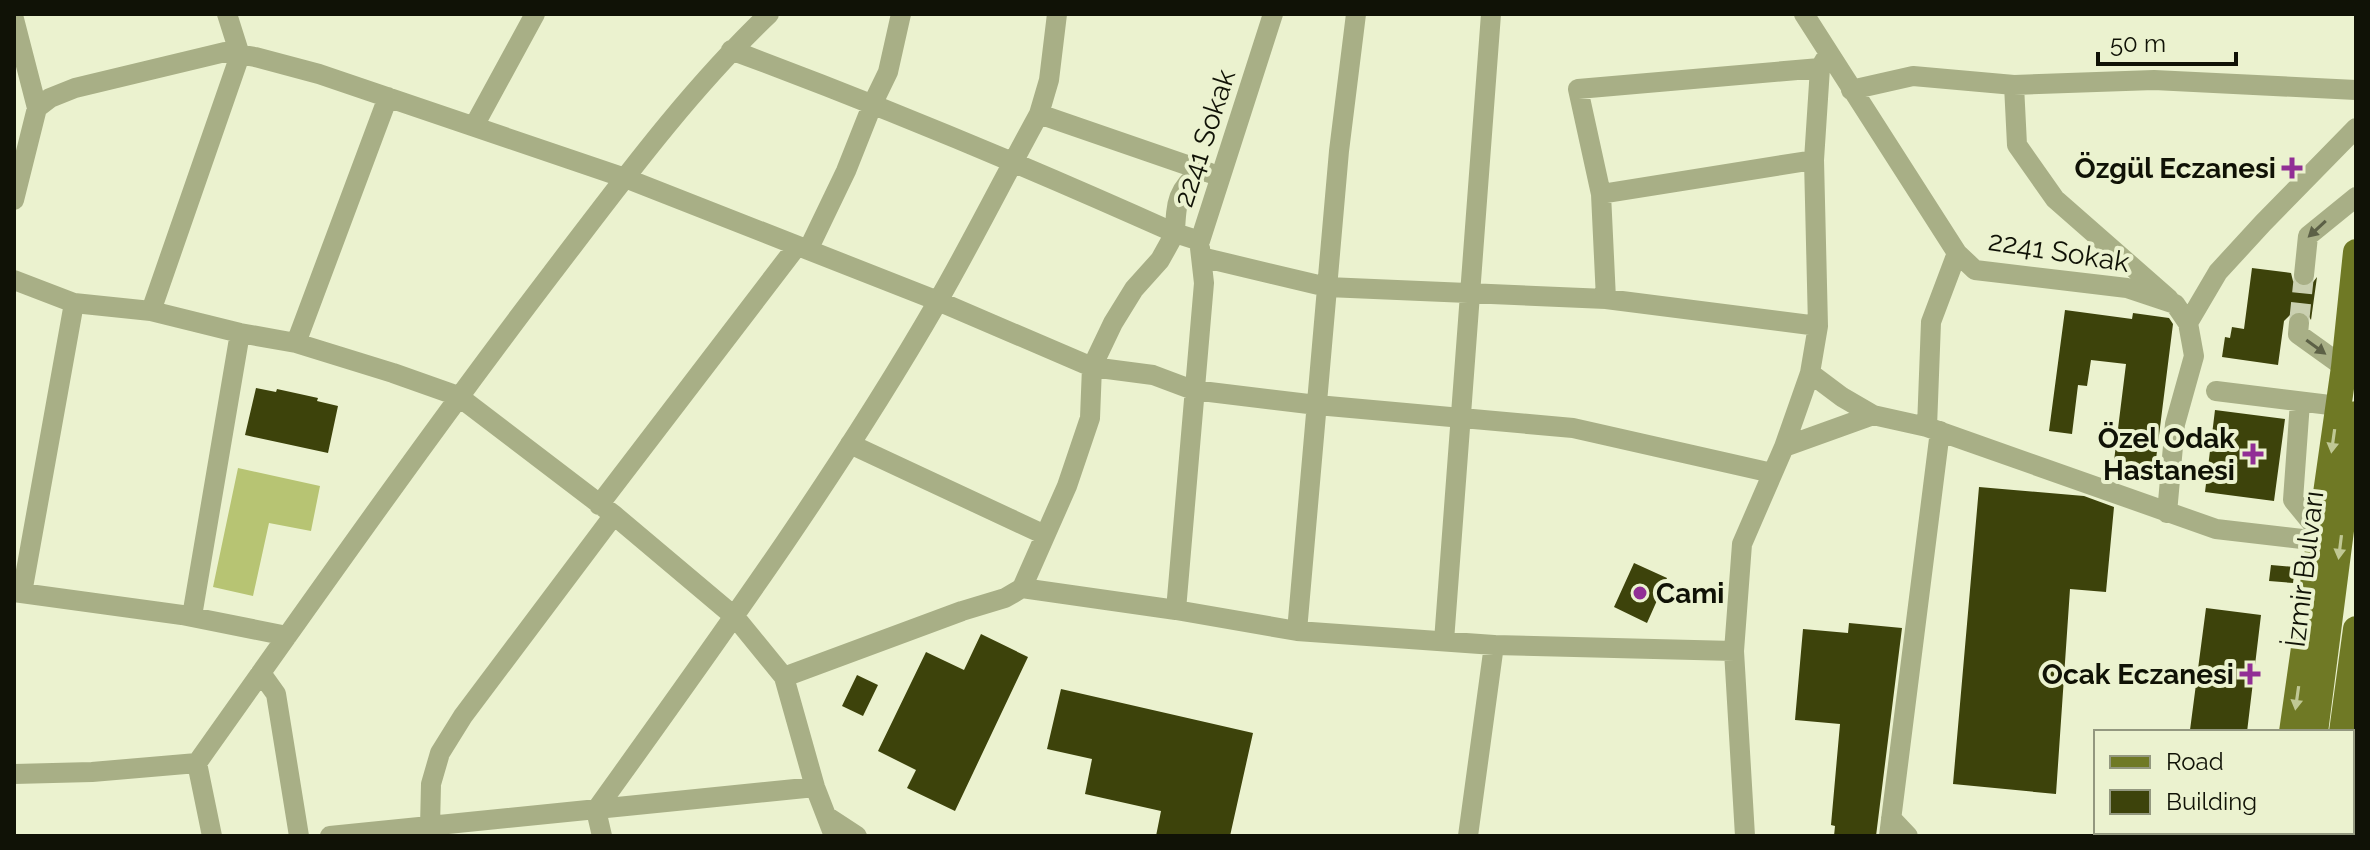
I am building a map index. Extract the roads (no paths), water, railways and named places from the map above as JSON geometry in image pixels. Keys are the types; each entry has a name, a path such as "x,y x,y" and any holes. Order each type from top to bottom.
{"main road":[{"path":"2292,730 2319,537 2347,410 2348,345 2356,252"},
{"name":"İzmir Bulvarı","path":"2315,730 2347,410"},
{"name":"İzmir Bulvarı","path":"2342,730 2356,629"}],"street":[{"path":"151,311 240,55 227,14"},
{"path":"474,126 535,14"},
{"path":"212,836 197,763 458,396 625,178 731,50 769,14"},
{"path":"430,827 431,784 440,753 463,716 606,510 802,248 846,171 888,72 901,14"},
{"path":"602,836 596,810 735,617 850,444 938,301 1039,114 1049,80 1057,14"},
{"name":"2241 Sokak","path":"1092,367 1134,289 1160,260 1175,233 1200,249 1211,173 1273,14"},
{"path":"1297,631 1339,151 1356,14"},
{"path":"1444,641 1491,14"},
{"name":"2241 Sokak","path":"1804,14 1824,61 1851,90 1957,253 1975,270 2127,288 2175,304"},
{"path":"14,19 37,108 14,200"},
{"path":"731,50 1014,160 1175,233 1176,208 1184,184 1211,173"},
{"path":"37,108 50,98 75,88 225,52 240,55 319,74 625,178 938,301 1092,367 1153,375 1193,390 1317,405 1573,428 1772,473"},
{"path":"1606,299 1601,194 1578,89 1824,61 1814,160 1818,326 1810,373 1784,447 1742,544 1734,651 1745,836"},
{"path":"1851,90 1913,76 2014,85 2154,80 2356,90"},
{"path":"2014,85 2017,145 2055,199 2175,304 2188,323 2194,356 2175,424 2167,513"},
{"path":"296,343 388,97"},
{"path":"1039,114 1211,173"},
{"path":"2188,323 2218,272 2356,128"},
{"path":"1601,194 1814,160"},
{"path":"2304,275 2308,236 2356,197"},
{"path":"1176,610 1204,283 1200,249 1327,287 1606,299 1818,326"},
{"path":"1908,836 1890,827 1933,429 1931,322 1957,253"},
{"path":"14,280 74,303 151,311 296,343 458,396 606,510 735,617 784,677 815,787 831,826 857,836"},
{"path":"74,303 18,592 192,616 287,636"},
{"path":"2299,323 2298,334 2348,345"},
{"path":"192,616 240,333"},
{"path":"784,677 1005,598 1022,588 1067,486 1090,418 1092,367"},
{"path":"1810,373 1873,415 1933,429 2216,529 2319,537"},
{"path":"2216,391 2347,410"},
{"path":"2300,402 2293,500 2319,537"},
{"path":"1784,447 1873,415"},
{"path":"850,444 1045,535"},
{"path":"1022,588 1297,631 1494,645 1734,651"},
{"path":"1468,836 1494,645"},
{"path":"261,673 276,694 299,836"},
{"path":"14,774 92,772 197,763"},
{"path":"330,836 430,827 474,829 596,810 815,787"}],"tunnel":[{"path":"2299,323 2304,275"}],"place":[{"name":"Özgül Eczanesi","path":"2292,168"},
{"name":"Özel Odak Hastanesi","path":"2253,454"},
{"name":"Cami","path":"1640,593"},
{"name":"Ocak Eczanesi","path":"2250,674"}]}
